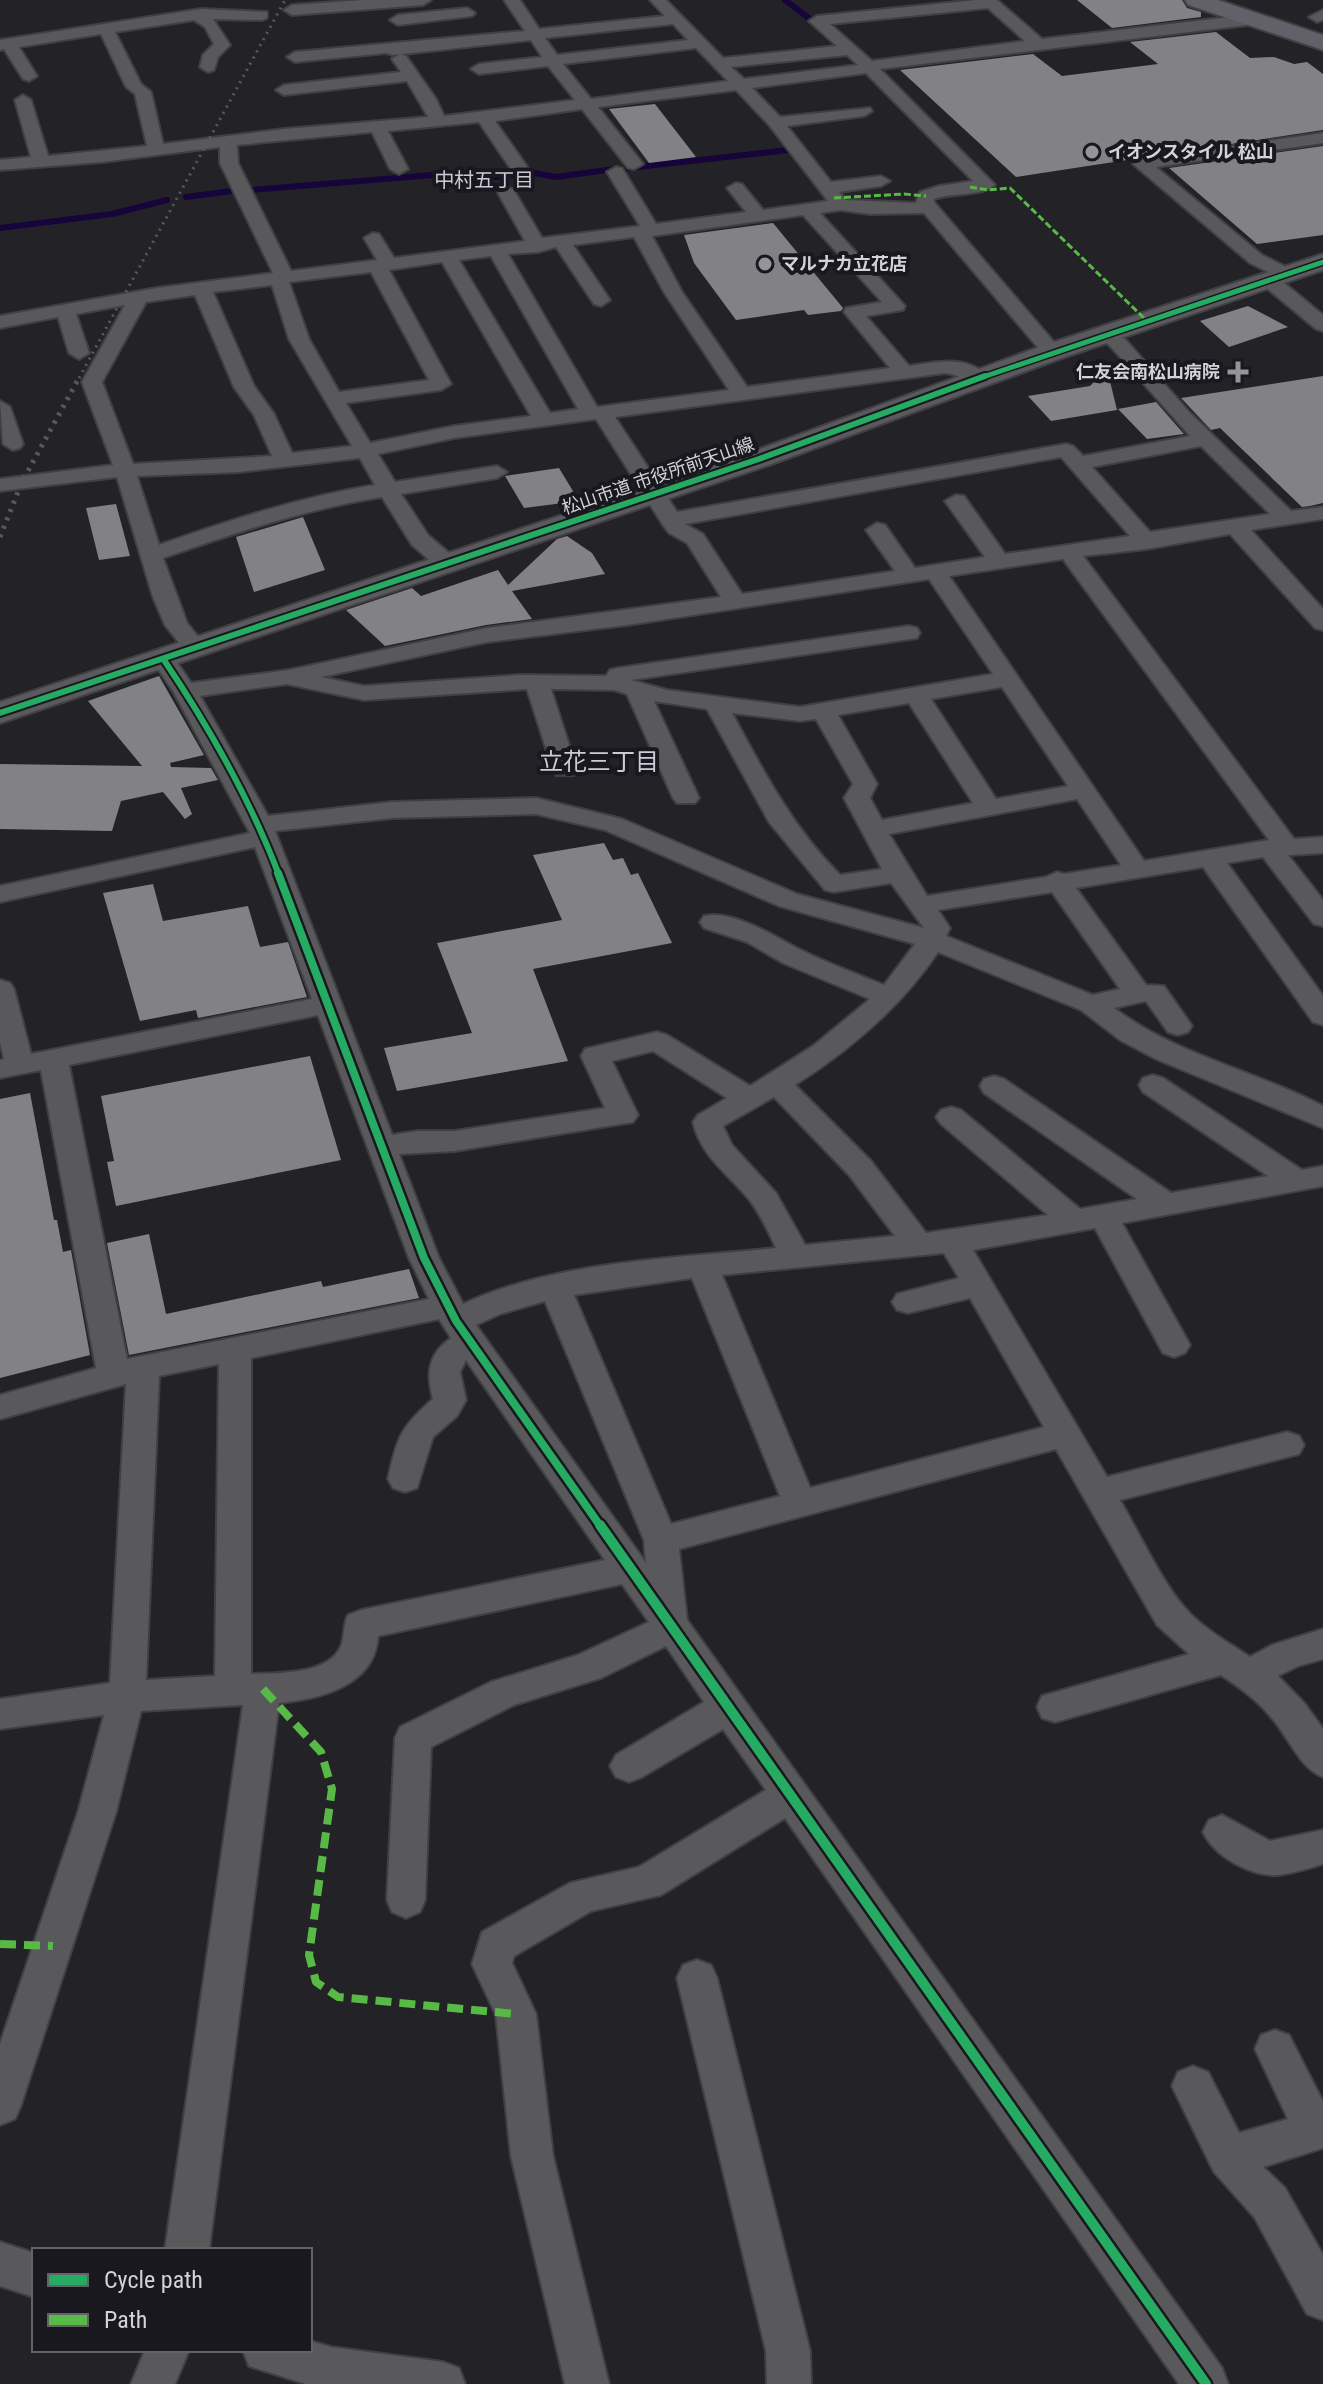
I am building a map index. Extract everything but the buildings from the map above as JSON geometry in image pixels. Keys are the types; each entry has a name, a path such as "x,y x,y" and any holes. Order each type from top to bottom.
{"highway":[{"path":"1196,0 1321,17"},
{"path":"1259,10 1323,43"}],"street":[{"path":"293,133 288,121 282,76 297,54 372,25 423,0"},
{"path":"512,0 552,60 634,164"},
{"path":"658,0 776,122 840,205"},
{"path":"1038,44 989,2 817,21 870,67 986,185 930,193 925,199 929,208 1052,352"},
{"path":"292,10 372,25 467,13"},
{"path":"0,165 156,151 293,133 484,117 512,107 741,84 1038,44 1259,10"},
{"path":"197,15 211,24 222,45 211,55 208,67"},
{"path":"0,67 24,70 5,45 197,15 262,15"},
{"path":"304,24 535,35 677,19"},
{"path":"372,25 428,99 438,122"},
{"path":"107,31 134,87 143,92 156,151"},
{"path":"198,38 217,36"},
{"path":"479,69 701,43"},
{"path":"721,63 848,50"},
{"path":"191,68 229,64"},
{"path":"284,90 410,76"},
{"path":"23,100 41,162"},
{"path":"776,122 864,111"},
{"path":"484,117 521,171"},
{"path":"378,127 399,169"},
{"path":"1323,138 1142,164 1278,278 1323,325"},
{"path":"228,142 229,163 282,278 299,339 420,540 448,564"},
{"path":"616,172 673,292 742,394"},
{"path":"826,188 881,181"},
{"path":"736,188 759,216"},
{"path":"507,193 538,247"},
{"path":"0,322 202,288 563,244 840,205 870,209 929,208"},
{"path":"808,210 905,311 853,312 904,372"},
{"path":"430,234 544,420"},
{"path":"333,399 441,384 383,266 373,238"},
{"path":"563,244 601,300"},
{"path":"498,252 596,413 677,528 695,539 736,602"},
{"name":"松山市道 市役所前天山線","path":"0,713 655,494 1052,352 1323,262"},
{"path":"202,288 239,375 264,414 284,460"},
{"path":"139,297 92,382 125,470 150,555 176,625 196,649"},
{"path":"65,311 79,353"},
{"path":"1106,334 1118,343 1151,383 1205,439 1288,520"},
{"path":"0,485 125,470 239,466 364,451 454,432 945,367 961,368 979,378"},
{"path":"0,407 13,444"},
{"path":"1080,463 1205,439"},
{"path":"671,520 1066,450 1147,542"},
{"path":"150,555 257,519 387,488 497,472"},
{"path":"956,501 1000,563"},
{"path":"185,691 289,677 487,635 910,577 1323,513"},
{"path":"1237,528 1323,623"},
{"path":"877,530 910,577"},
{"path":"1070,553 1278,847 1323,918"},
{"path":"936,573 1137,869"},
{"path":"686,798 628,686 618,675 909,633"},
{"path":"164,660 185,691 262,831 424,1258 458,1322 628,1569 1206,2384"},
{"path":"289,677 341,691 364,693 537,682 628,686 717,706 779,714 824,712 915,693 1007,679"},
{"path":"537,682 565,770"},
{"path":"915,693 989,808"},
{"path":"717,706 767,803 806,858 834,884 898,874"},
{"path":"795,1254 759,1192 722,1156 708,1122 747,1097 777,1083 833,1046 887,996 932,940 937,928 898,874 857,798 865,784 824,712"},
{"path":"875,829 1085,790"},
{"path":"0,894 262,831 392,810 536,806 613,824 788,900 932,940 1091,1004 1130,1034 1166,1052 1323,1118"},
{"path":"922,905 1057,880 1278,847 1323,845"},
{"path":"1210,858 1323,1016"},
{"path":"1057,880 1153,992 1178,1026"},
{"path":"713,922 756,936 793,957 887,996"},
{"path":"0,989 10,1067 330,1004"},
{"path":"1091,1004 1153,992"},
{"path":"383,1147 418,1141 455,1141 623,1115 595,1056 657,1041 747,1097"},
{"path":"0,2105 97,1812 127,1696 129,1372 53,1058"},
{"path":"777,1083 860,1168 917,1243"},
{"path":"1153,1085 1309,1178"},
{"path":"994,1086 1165,1204"},
{"path":"951,1117 1088,1218 1174,1345"},
{"path":"0,1407 129,1372 418,1313 458,1322 490,1305 555,1287 702,1265 952,1240 1309,1178"},
{"path":"952,1240 1169,1615 1185,1634 1284,1702 1323,1761"},
{"path":"702,1265 800,1504"},
{"path":"908,1302 977,1285"},
{"path":"555,1287 661,1540 670,1628"},
{"path":"405,1479 412,1446 427,1422 445,1411 450,1400 444,1381 445,1364 458,1322"},
{"path":"187,2248 248,1690 235,1349"},
{"path":"661,1540 1063,1435"},
{"path":"1097,1493 1287,1445"},
{"path":"0,1714 127,1696 304,1685 336,1674 359,1649 361,1625 628,1569"},
{"path":"406,1900 413,1738 504,1693 588,1667 670,1628"},
{"path":"1055,1707 1267,1662 1323,1644"},
{"path":"629,1766 726,1708"},
{"path":"587,2384 532,2156 516,2014 492,1964 496,1945 584,1895 647,1883 789,1796"},
{"path":"1222,1832 1252,1855 1273,1860 1323,1847"},
{"path":"697,1978 788,2351 789,2384"},
{"path":"1229,2157 1319,2129 1275,2049"},
{"path":"1193,2086 1229,2157 1270,2203 1323,2298"},
{"path":"0,2264 32,2274"},
{"path":"153,2384 166,2352"},
{"path":"272,2352 369,2379 443,2384"}],"waterway":[{"path":"785,0 810,19"},
{"path":"620,169 788,150"},
{"path":"462,173 495,177 535,173 555,177 615,169"},
{"path":"252,190 457,173"},
{"path":"186,197 232,191"},
{"path":"0,228 112,214 167,200"}],"railway":[{"path":"79,378 285,0"},
{"path":"0,537 22,482 80,376"}],"marked path":[{"path":"970,187 988,190 1010,188 1147,321"},
{"path":"834,198 904,194 926,196"},
{"path":"263,1689 321,1752 332,1789 309,1955 311,1971 319,1986 338,1997 516,2014"},
{"path":"0,1944 53,1946"}],"cycle path":[{"path":"0,713 759,459 1052,352 1323,262"},
{"path":"164,660 185,691 260,825 424,1258 456,1321 1206,2384"}],"place":[{"name":"イオンスタイル 松山","path":"1092,152"},
{"name":"マルナカ立花店","path":"765,264"},
{"name":"仁友会南松山病院","path":"1238,372"}],"district":[{"name":"中村五丁目","path":"484,180"},
{"name":"立花三丁目","path":"599,762"}]}
